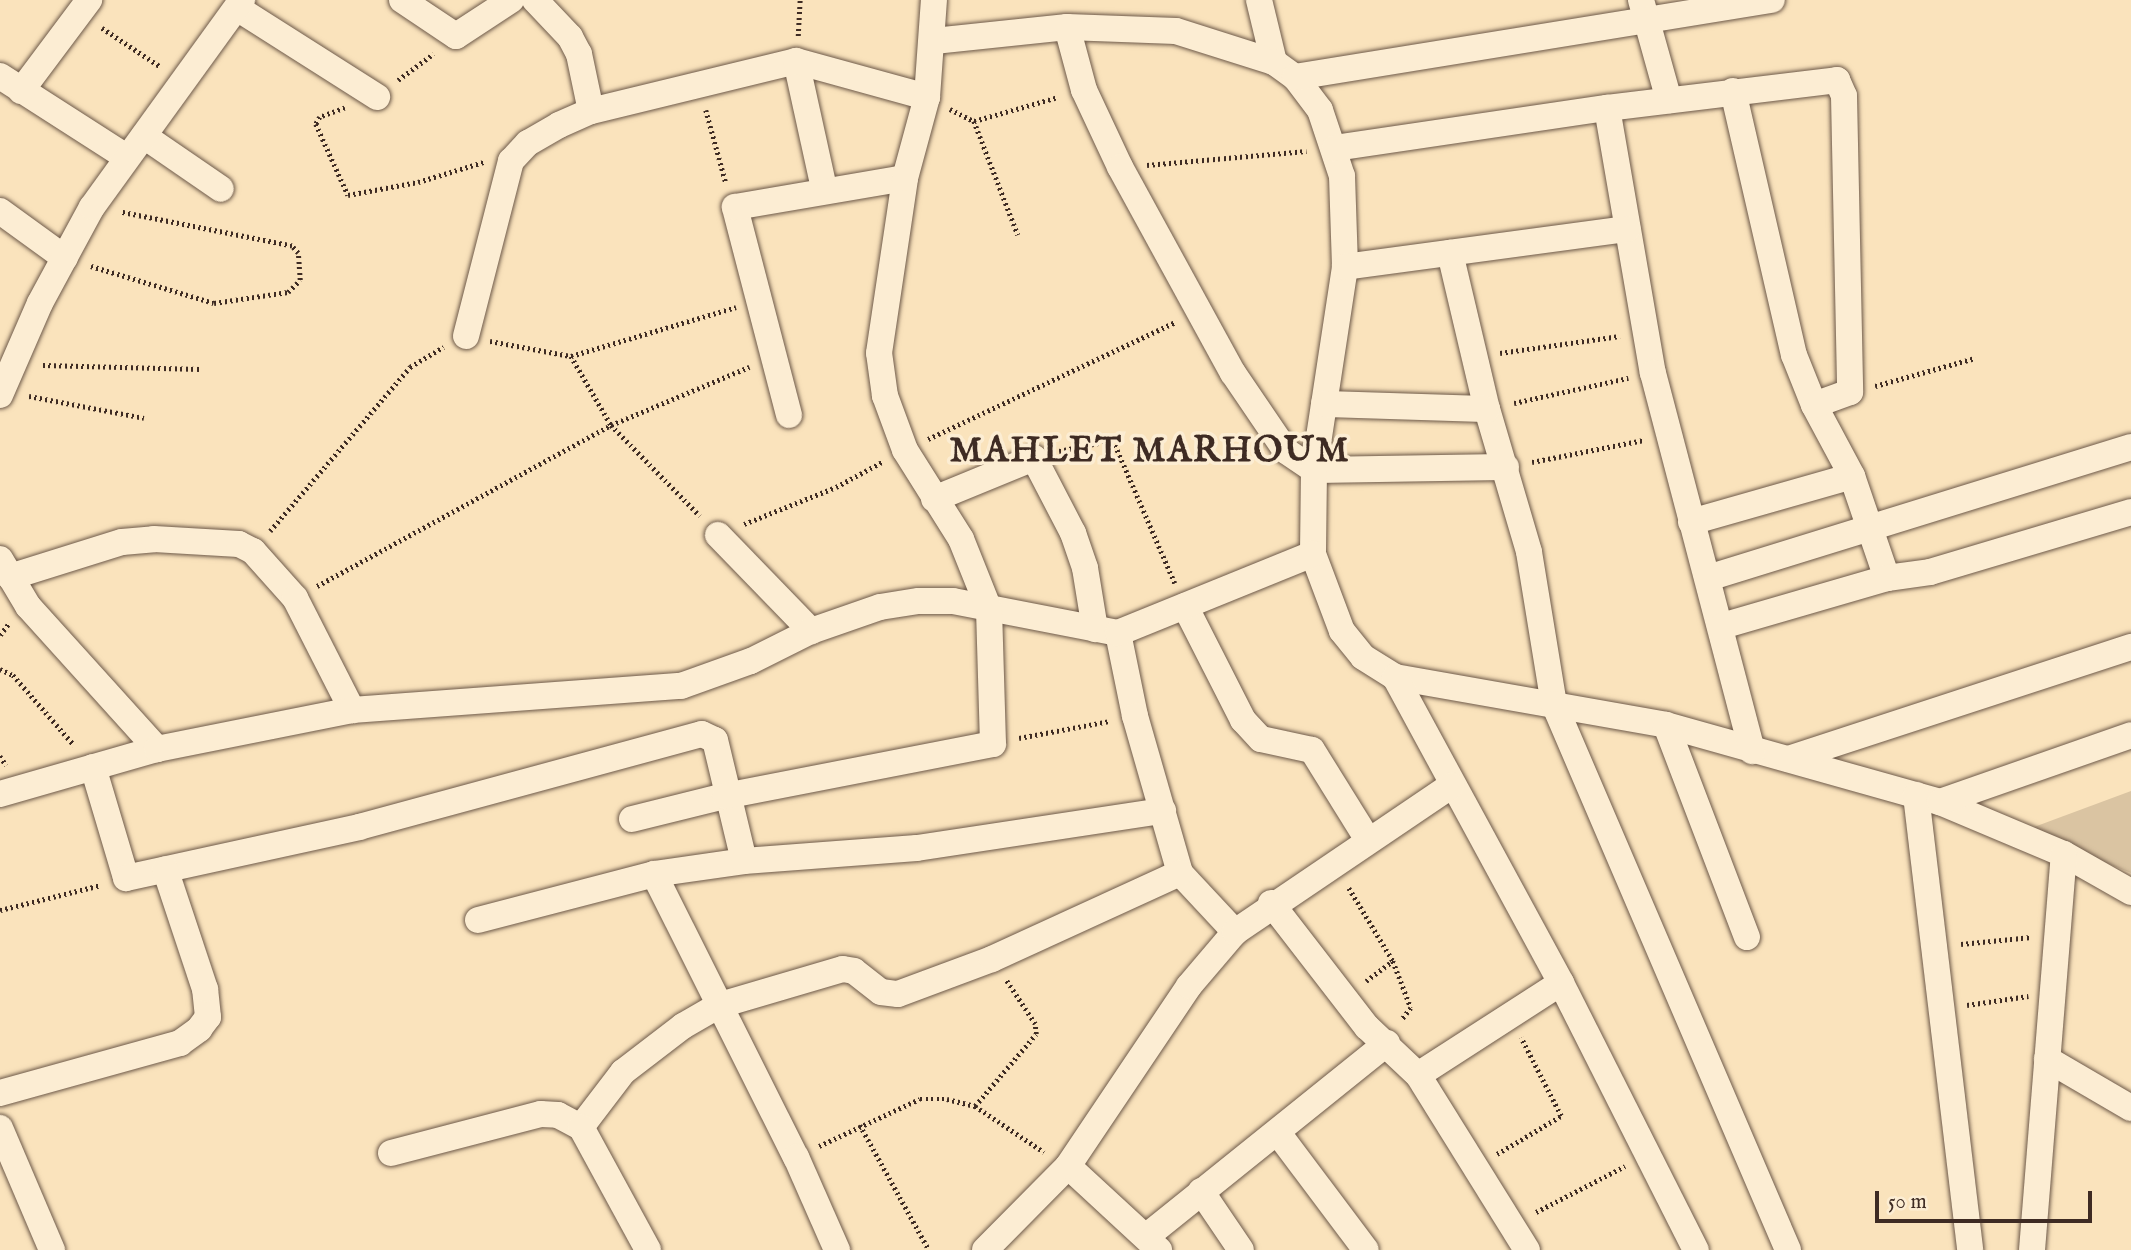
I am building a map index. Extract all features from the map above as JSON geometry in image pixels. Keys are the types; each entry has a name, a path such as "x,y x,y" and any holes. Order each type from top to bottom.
{"street":[{"path":"402,0 456,36 511,0"},
{"path":"536,0 579,54 591,111"},
{"path":"632,819 725,796 993,744 989,609 973,562 905,450 885,396 879,353 905,178 927,97 934,40 934,0"},
{"path":"1259,0 1285,69 1320,110 1335,148 1342,176 1345,267 1314,470 1313,554 1342,631 1363,657 1395,677 1666,725 1928,799 2064,853 2131,892"},
{"path":"934,40 1067,27 1176,31 1285,69 1644,11 1772,0"},
{"path":"0,393 7,360 92,206 239,4 377,97"},
{"path":"84,6 11,83 126,157"},
{"path":"1644,11 1669,100"},
{"path":"1067,27 1084,90 1120,167 1273,438 1314,470 1506,467"},
{"path":"796,61 824,188"},
{"path":"466,336 516,152 591,111 796,61 927,97"},
{"path":"1335,148 1830,78 1843,87 1850,392 1814,405"},
{"path":"1733,91 1794,355 1814,405 1852,476 1871,524 1887,578"},
{"path":"1607,108 1653,373 1691,522 1722,626 1752,751"},
{"path":"144,136 221,189"},
{"path":"789,415 757,301 735,207 824,188 905,178"},
{"path":"0,211 65,258"},
{"path":"1345,267 1627,229"},
{"path":"1450,253 1487,410 1529,552 1555,704 1788,1250"},
{"path":"1324,404 1487,410"},
{"path":"1708,578 1871,524 2131,447"},
{"path":"934,499 1034,458 1073,533 1135,716 1180,873 1235,932"},
{"path":"1691,522 1852,476"},
{"path":"1722,626 1887,578 1930,572 2131,512"},
{"path":"718,535 811,631"},
{"path":"157,749 86,675 28,607 5,568 122,542 219,541 253,551 295,598 352,710"},
{"path":"0,794 157,749 352,710 681,686 751,661 811,631 880,607 919,601 953,601 1107,631 1185,606 1313,554"},
{"path":"1185,606 1243,720 1261,739 1312,750 1368,840"},
{"path":"1788,759 2131,647"},
{"path":"1395,677 1451,786 1561,983 1696,1250"},
{"path":"1666,725 1747,937"},
{"path":"93,766 126,878 359,827 702,734 715,740 725,796 744,861"},
{"path":"1928,799 2131,735"},
{"path":"985,1250 1068,1166 1189,986 1235,932 1271,904 1451,786"},
{"path":"1928,799 1938,1008 1970,1250"},
{"path":"478,920 654,874 744,861 930,847 1163,811"},
{"path":"2038,1248 2047,1059 2064,853"},
{"path":"0,1093 180,1043 199,1029 208,1017 205,989 165,869"},
{"path":"581,1127 623,1072 683,1026 718,1006 843,969 854,971 881,992 898,994 992,959 1180,873"},
{"path":"654,874 796,1157 837,1250"},
{"path":"1271,904 1344,997 1418,1075 1478,1165 1527,1250"},
{"path":"1418,1075 1561,983"},
{"path":"1068,1166 1153,1243 1201,1191 1278,1133 1387,1043"},
{"path":"2047,1059 2131,1108"},
{"path":"390,1153 541,1114 558,1115 581,1127 648,1250"},
{"path":"0,1128 42,1245"},
{"path":"1278,1133 1367,1250"},
{"path":"1201,1191 1241,1250"}],"path":[{"path":"796,61 800,0"},
{"path":"84,6 183,82"},
{"path":"456,36 377,97 317,119 348,195 418,182 516,152"},
{"path":"699,86 735,207"},
{"path":"1018,235 974,121 1084,90"},
{"path":"1120,167 1335,148"},
{"path":"65,258 214,303 288,292 300,280 298,253 292,246 92,206"},
{"path":"253,551 410,367 466,336 571,356 757,301"},
{"path":"571,356 611,425 718,535 836,487 905,450 1199,311"},
{"path":"1475,356 1645,332"},
{"path":"295,598 611,425 774,357"},
{"path":"1850,392 1975,358"},
{"path":"7,360 200,369"},
{"path":"1487,410 1653,373"},
{"path":"0,393 144,418"},
{"path":"1506,467 1669,435"},
{"path":"1034,458 1100,440 1114,440 1185,606"},
{"path":"0,669 13,675 93,766"},
{"path":"993,744 1135,716"},
{"path":"1334,863 1393,961 1411,1008 1387,1043"},
{"path":"0,910 126,878"},
{"path":"1933,947 2058,934"},
{"path":"975,1106 1036,1034 1035,1024 992,959"},
{"path":"1344,997 1393,961"},
{"path":"1938,1008 2053,992"},
{"path":"1478,1165 1561,1116 1509,1017"},
{"path":"796,1157 920,1099 975,1106 1068,1166"},
{"path":"860,1125 929,1250"},
{"path":"1514,1224 1646,1155"}],"shaded area":[{"path":"2131,791 2131,873 2026,830"}],"district":[{"name":"MAHLET MARHOUM","path":"1150,452"}]}
